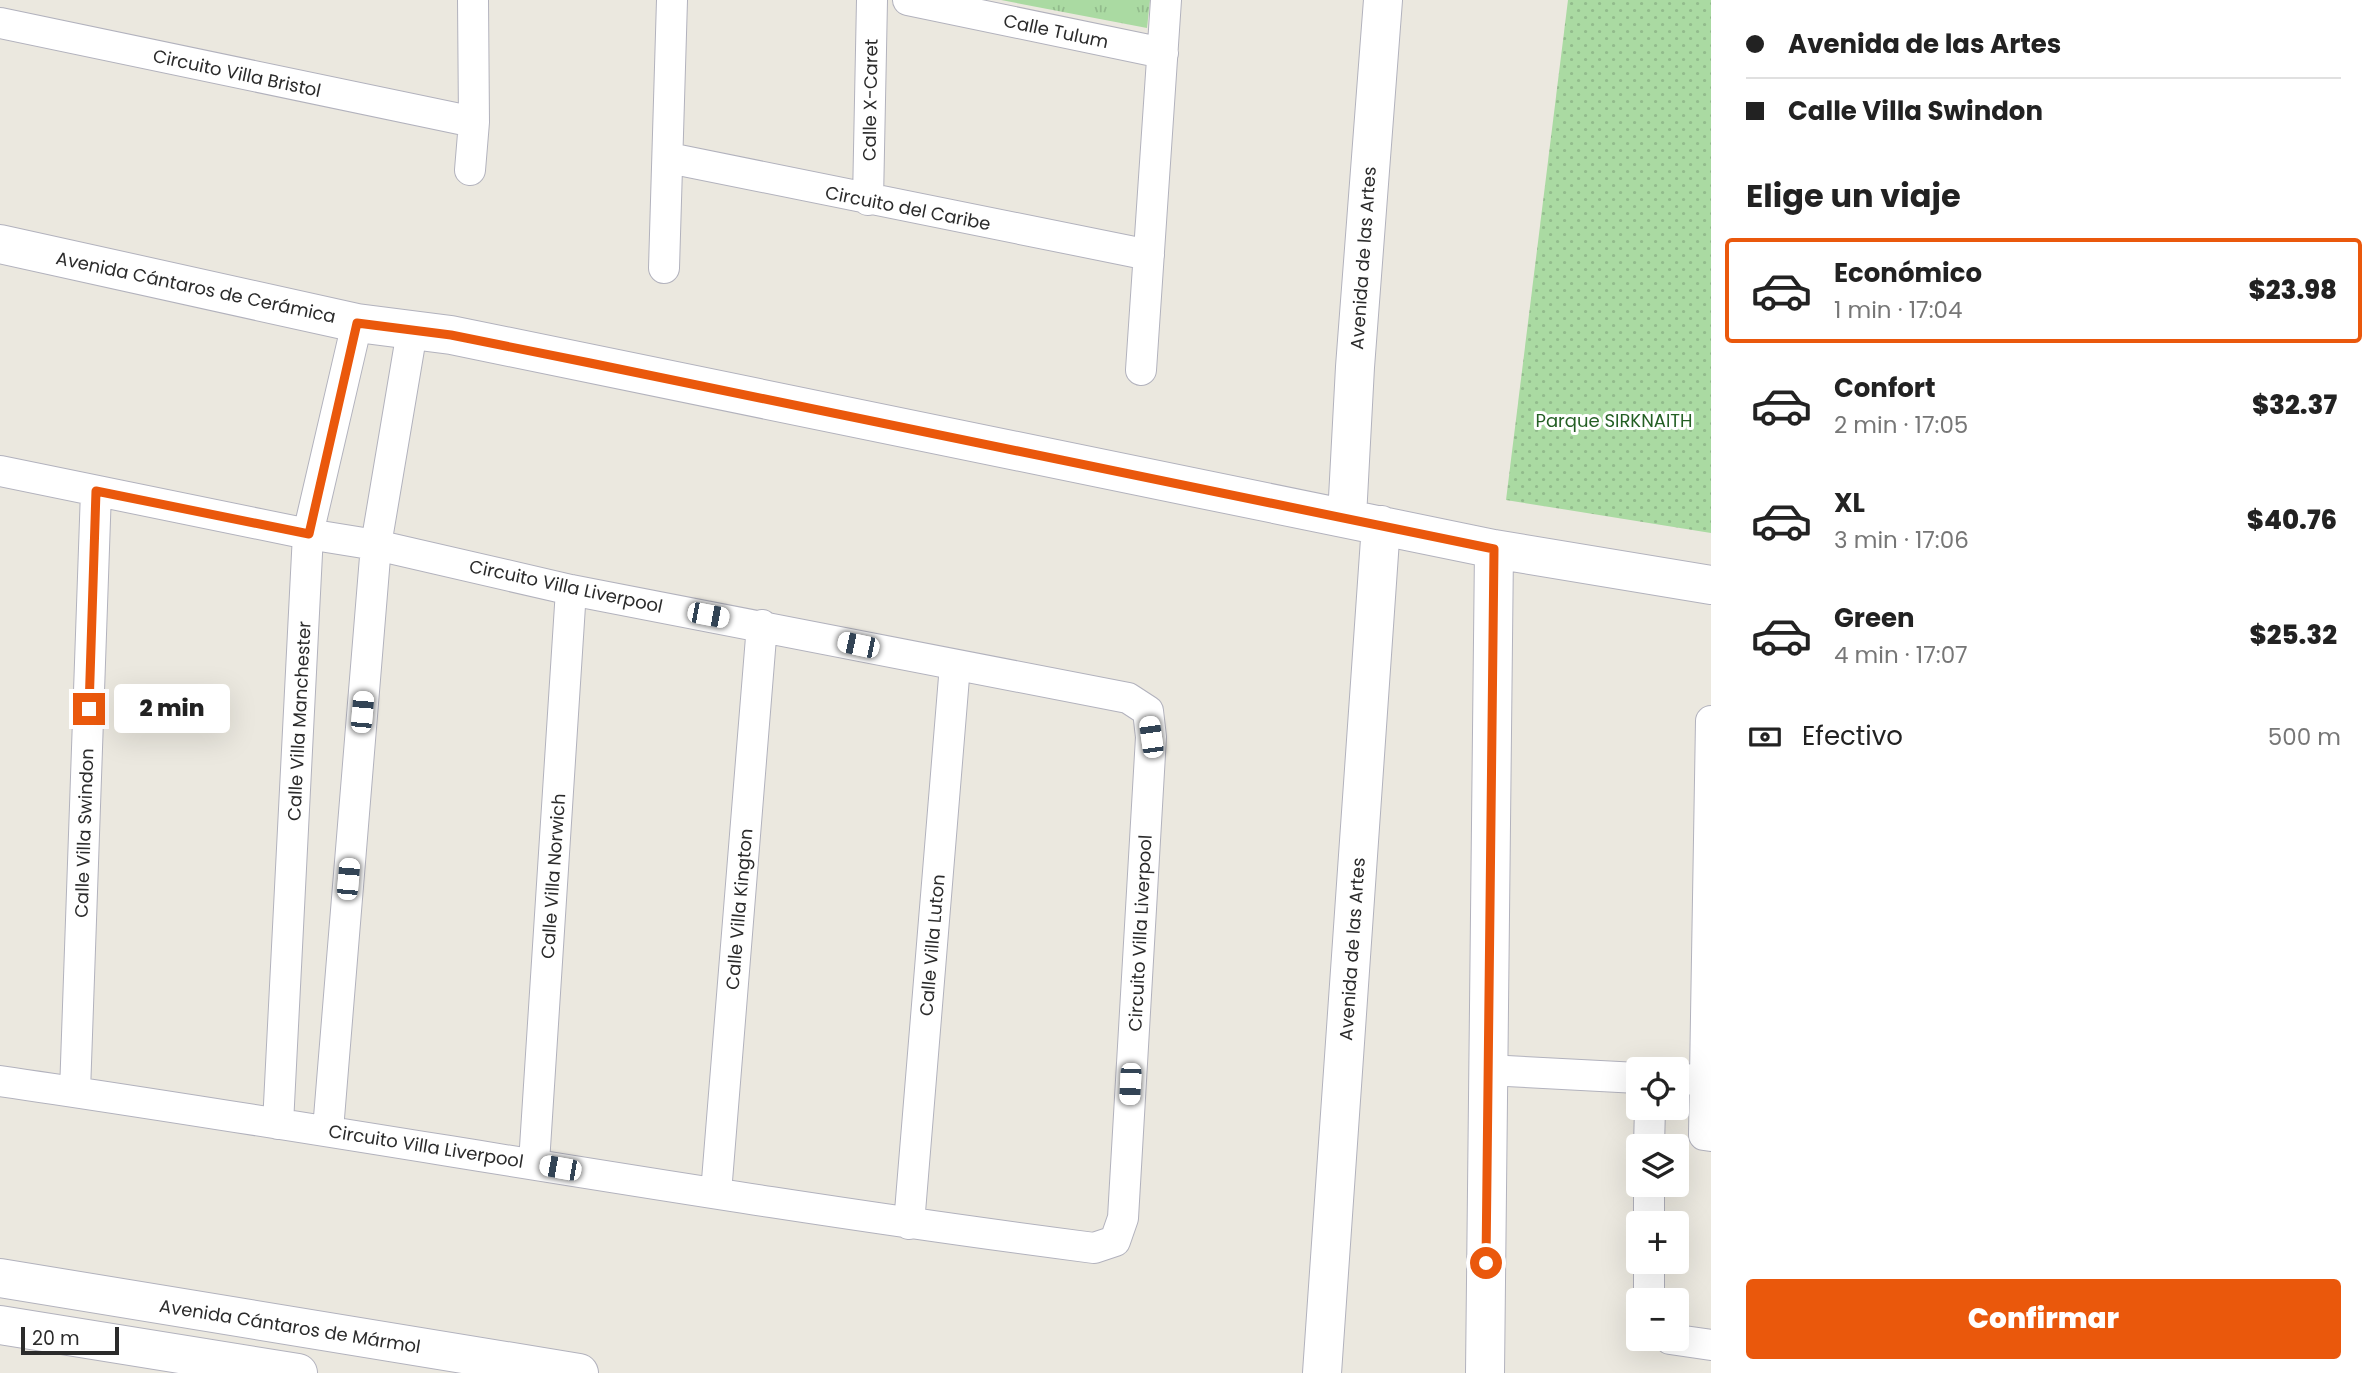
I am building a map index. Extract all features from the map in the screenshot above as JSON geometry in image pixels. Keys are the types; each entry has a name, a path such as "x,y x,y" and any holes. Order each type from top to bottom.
{"street":[{"path":"470,170 474,122 473,0"},
{"path":"664,268 673,0"},
{"name":"Calle X-Caret","path":"868,200 872,0"},
{"name":"Calle Tulum","path":"908,0 1163,53"},
{"path":"1141,370 1166,0"},
{"name":"Avenida de las Artes","path":"1322,1373 1364,521 1355,367 1383,0"},
{"name":"Circuito Villa Bristol","path":"0,23 474,122"},
{"name":"Circuito del Caribe","path":"669,158 1149,255"},
{"name":"Avenida Cántaros de Cerámica","path":"0,244 357,323 451,335 1494,549 1711,585"},
{"name":"Calle Villa Manchester","path":"278,1124 309,534 357,323"},
{"path":"328,1130 376,545 412,331"},
{"name":"Circuito Villa Liverpool","path":"0,471 309,534 376,545 571,590 1128,698 1148,711 1151,737 1123,1218 1115,1241 1094,1248 909,1224 0,1080"},
{"name":"Calle Villa Swindon","path":"75,1091 96,491"},
{"path":"1485,1373 1494,549"},
{"name":"Calle Villa Norwich","path":"534,1163 571,590"},
{"name":"Calle Villa Kington","path":"716,1193 762,625"},
{"name":"Calle Villa Luton","path":"909,1224 955,665"},
{"path":"1708,1136 1691,1080 1710,802 1711,721"},
{"path":"1488,1070 1626,1078"},
{"name":"Avenida Cántaros de Mármol","path":"0,1278 579,1373"},
{"path":"0,1325 298,1373"},
{"path":"1689,1342 1711,1345"}],"green space":[{"path":"1001,0 1150,0 1147,28"},
{"name":"Parque SIRKNAITH","path":"1568,0 1711,0 1711,533 1506,500"}],"route":[{"path":"89,709 96,491 309,534 357,323 451,335 1494,549 1486,1263"}]}
